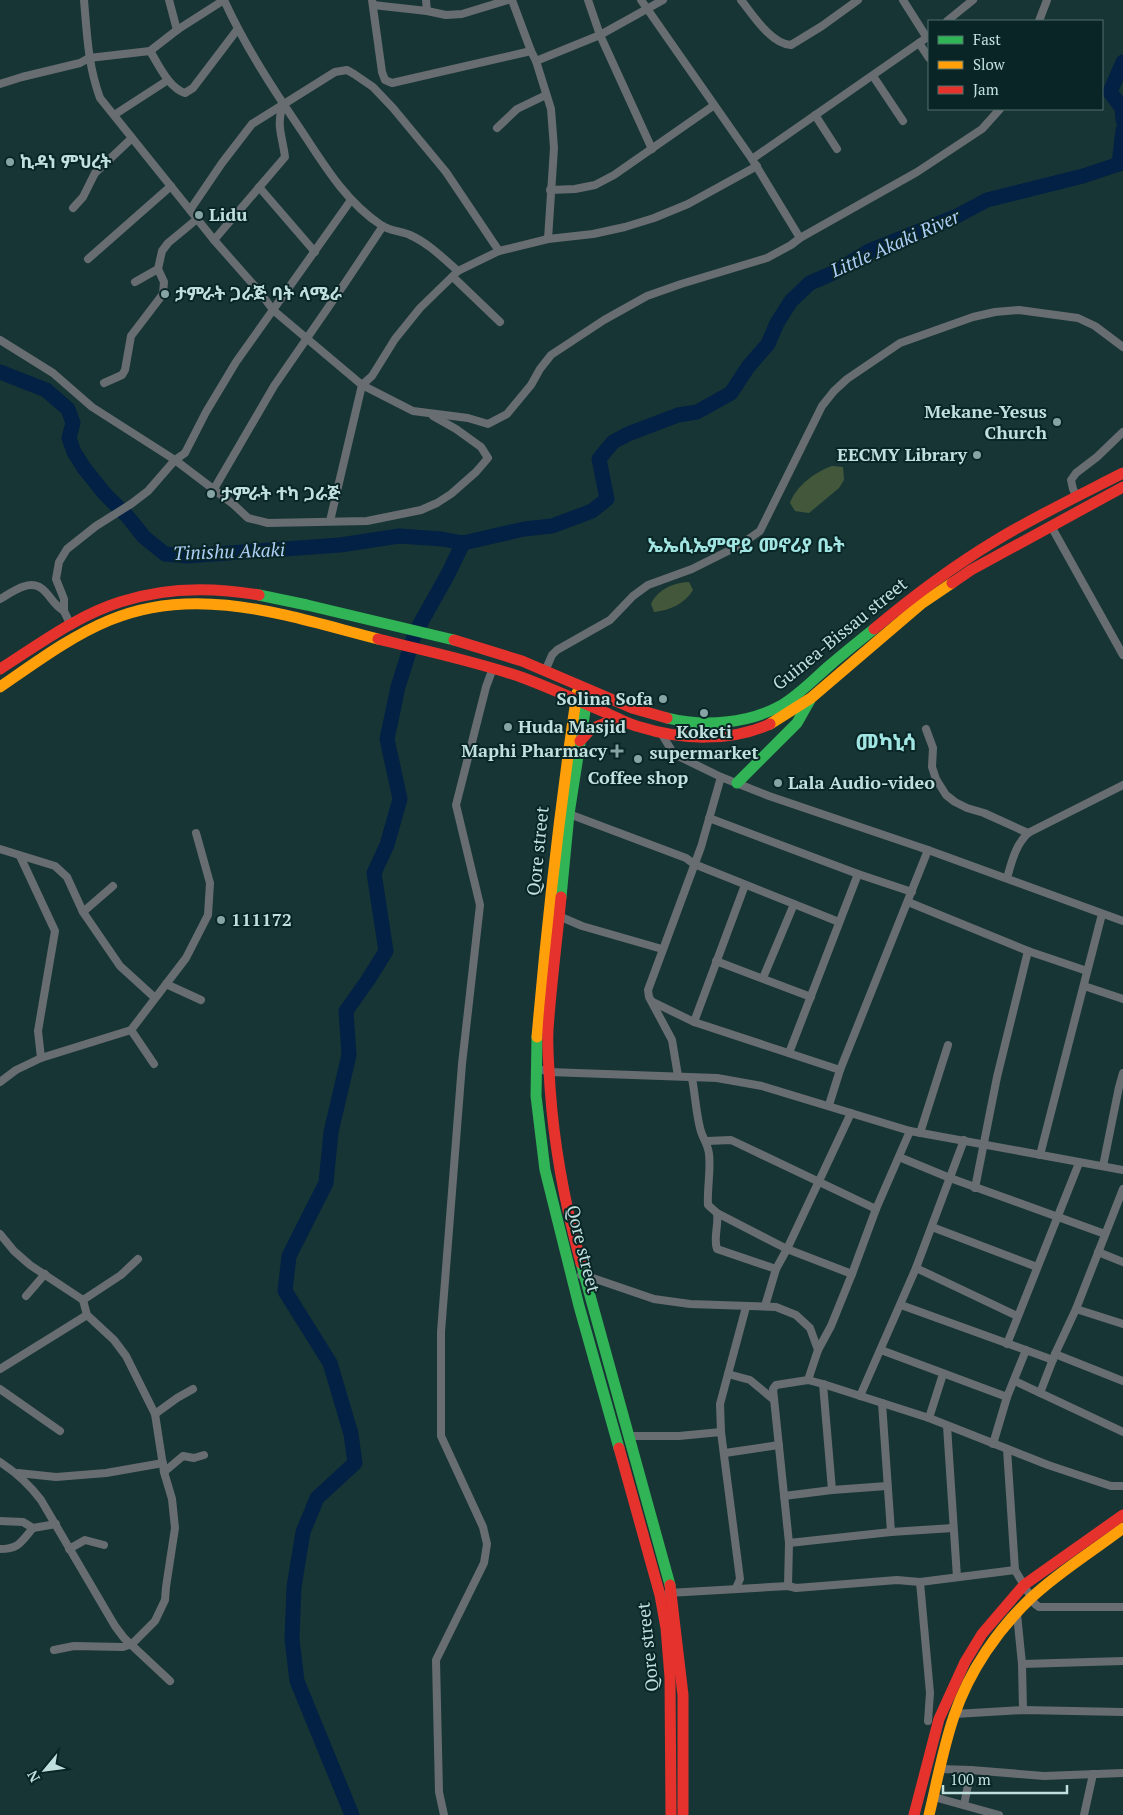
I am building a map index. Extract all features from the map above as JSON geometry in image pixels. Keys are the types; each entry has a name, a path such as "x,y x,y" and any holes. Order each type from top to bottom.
{"main road":[{"name":"Guinea-Bissau street","path":"0,670 71,626 119,602 157,593 186,589 215,589 251,593 446,637 497,652 546,670 638,711 666,720 694,723 723,722 751,717 775,709 799,693 914,596 958,564 1123,473"},
{"path":"0,687 108,621 131,613 194,602 229,604 258,609 493,668 535,681 617,718 662,734 696,737 724,736 748,732 769,725 811,698 921,604 971,570 1123,487"},
{"name":"Qore street","path":"583,686 548,1031 552,1118 560,1173 584,1275 672,1593 683,1695 683,1815"},
{"path":"557,691 569,704 572,729"},
{"path":"737,783 796,722 811,698"},
{"name":"Qore street","path":"581,701 572,729 560,800 543,966 536,1068 536,1096 545,1170 571,1276 660,1594 666,1628 670,1677 671,1815"},
{"path":"578,745 583,735 600,723 617,718"},
{"path":"914,1815 939,1719 965,1662 982,1634 1024,1585 1123,1515"},
{"path":"930,1815 954,1714 970,1679 989,1648 1001,1631 1031,1598 1123,1528"}],"street":[{"path":"84,0 89,58 100,98 273,310 362,385 413,411 468,418 488,424 507,414 531,385 551,355 604,320 648,296 767,258 917,172 982,129 999,110"},
{"path":"169,0 176,30"},
{"path":"0,84 22,76 80,62 89,58 150,51 176,30 224,0 237,30 283,104 351,200 383,226 409,234 425,243 500,322"},
{"path":"426,0 427,11"},
{"path":"508,0 462,14 446,15 373,3 377,42 385,80 392,83 531,51"},
{"path":"512,0 536,61 551,109 554,148 548,239"},
{"path":"588,0 600,35 652,149"},
{"path":"641,0 755,163 800,238"},
{"path":"536,61 600,35 664,0"},
{"path":"741,0 773,38 785,45 791,45 822,26 858,0"},
{"path":"330,521 362,385 372,376 395,339 420,308 455,274 499,251 548,239 593,234 625,227 688,204 755,163 815,115 928,37 903,0"},
{"path":"948,20 973,0"},
{"path":"1039,20 1047,0"},
{"path":"150,51 168,80 180,91 186,93 193,88 237,30"},
{"path":"919,43 928,56"},
{"path":"190,210 222,162 252,124 335,72 347,70 373,87 429,149 499,251"},
{"path":"873,76 903,121"},
{"path":"114,116 168,80"},
{"path":"497,128 517,108 546,94"},
{"path":"214,240 285,157 278,119 283,104"},
{"path":"550,190 576,189 595,185 614,176 714,106"},
{"path":"815,115 837,149"},
{"path":"73,208 83,197 95,173 132,138"},
{"path":"88,258 171,186"},
{"path":"259,187 315,252"},
{"path":"71,626 64,611 64,599 56,579 59,562 67,549 148,491 175,460 181,457 236,362 351,200"},
{"path":"104,383 122,375 131,336 163,294 164,282 158,269 162,252 168,244 197,219"},
{"path":"214,489 274,386 346,283 383,226"},
{"path":"135,282 158,269"},
{"path":"546,670 552,655 557,650 568,642 610,620 633,596 648,585 700,565 740,545 760,531 792,470 822,406 834,390 847,379 900,343 973,317 995,312 1019,310 1078,318 1095,326 1123,347"},
{"path":"0,340 53,372 92,407 175,460 214,489 248,518 268,523 367,521 421,510 437,504 476,472 488,458 481,447 456,429 429,414"},
{"path":"1077,497 1071,480 1076,473 1097,457 1123,432"},
{"path":"1051,526 1123,655"},
{"path":"0,599 19,588 30,585 41,588 56,606 64,611"},
{"path":"444,1815 439,1792 436,1660 484,1563 487,1544 483,1527 441,1436 441,1332 462,1064 480,905 456,805 486,687 493,668"},
{"path":"926,729 933,748 932,767 936,779 946,795 967,808 984,813 1028,833"},
{"path":"662,734 672,750 680,757 721,777 1123,921"},
{"path":"678,1076 672,1040 649,996 648,990 694,864 721,777"},
{"path":"1007,878 1015,851 1021,840 1028,833 1123,785"},
{"path":"569,814 686,858 694,864 839,922"},
{"path":"709,818 858,874 912,892"},
{"path":"0,1082 16,1070 41,1058 131,1030 154,997 186,958 208,915 210,883 196,833"},
{"path":"0,849 55,866 62,870 83,912 120,966 154,997"},
{"path":"829,1105 840,1070 928,850"},
{"path":"20,856 55,931 38,1032 41,1058"},
{"path":"789,1053 858,874"},
{"path":"694,1022 745,885"},
{"path":"83,912 113,886"},
{"path":"908,902 1028,951 1086,971"},
{"path":"763,978 794,904"},
{"path":"1040,1155 1102,914"},
{"path":"560,916 582,926 662,949"},
{"path":"975,1188 997,1076 1028,951"},
{"path":"716,962 811,997"},
{"path":"166,984 201,1000"},
{"path":"1084,986 1123,999"},
{"path":"653,1002 694,1022 840,1070"},
{"path":"131,1030 154,1064"},
{"path":"920,1133 948,1045"},
{"path":"536,1068 549,1072 717,1078 762,1086 910,1131 1123,1170"},
{"path":"1103,1166 1123,1074"},
{"path":"692,1078 700,1131 707,1141 710,1170 708,1205 717,1213 787,1249 852,1274"},
{"path":"764,1306 776,1269 851,1113"},
{"path":"808,1380 818,1350 831,1326 876,1209 910,1131"},
{"path":"707,1141 731,1140 876,1209"},
{"path":"860,1396 901,1305 964,1140"},
{"path":"899,1157 975,1188 1105,1234"},
{"path":"1007,1344 1079,1163"},
{"path":"1040,1393 1076,1309 1123,1189"},
{"path":"717,1213 718,1222 715,1243 718,1249 776,1269"},
{"path":"932,1227 1037,1267"},
{"path":"0,1234 14,1251 30,1264 83,1300 87,1314 114,1340 126,1356 155,1414 163,1468 172,1499 175,1528 166,1587 166,1600 155,1621 132,1644 123,1647 74,1646 54,1650"},
{"path":"1098,1252 1123,1262"},
{"path":"83,1300 121,1275 138,1259"},
{"path":"916,1268 1017,1316"},
{"path":"26,1296 45,1274"},
{"path":"571,1276 584,1275 654,1299 690,1304 776,1307 796,1315 810,1328 818,1350"},
{"path":"901,1305 1007,1344 1054,1357 1123,1381"},
{"path":"736,1588 740,1579 720,1404 746,1307"},
{"path":"1076,1309 1123,1324"},
{"path":"0,1369 87,1314"},
{"path":"881,1350 1006,1397"},
{"path":"994,1444 1006,1397 1026,1350"},
{"path":"728,1374 750,1380 774,1400"},
{"path":"929,1418 943,1374"},
{"path":"788,1586 788,1543 773,1389 776,1385 808,1380 823,1384 929,1418 1048,1465 1112,1486 1123,1485"},
{"path":"1014,1381 1123,1432"},
{"path":"823,1384 832,1490"},
{"path":"0,1389 60,1431"},
{"path":"155,1414 193,1389"},
{"path":"882,1403 891,1532"},
{"path":"947,1426 957,1577"},
{"path":"628,1436 679,1436 722,1432"},
{"path":"725,1453 779,1445"},
{"path":"1007,1449 1014,1570 1035,1604 1039,1607 1123,1607"},
{"path":"18,1473 56,1477 163,1468 183,1456 194,1458 204,1455"},
{"path":"0,1462 18,1473 30,1485 56,1524 69,1549 124,1638 170,1681"},
{"path":"784,1496 887,1486"},
{"path":"0,1521 23,1522 33,1528 56,1524"},
{"path":"0,1550 12,1549 20,1544 33,1528"},
{"path":"788,1543 891,1532 953,1528"},
{"path":"69,1549 85,1540 104,1545"},
{"path":"660,1594 736,1588 788,1586 796,1588 897,1580 920,1582 1014,1570"},
{"path":"920,1582 930,1693 928,1721"},
{"path":"1017,1614 1022,1664 1023,1710"},
{"path":"1022,1664 1123,1661"},
{"path":"954,1714 1023,1710 1123,1712"},
{"path":"940,1769 1044,1776 1123,1773"},
{"path":"964,1805 971,1770"},
{"path":"1084,1815 1093,1774"},
{"path":"934,1797 999,1815"}],"green space":[{"path":"832,466 843,467 844,480 839,488 809,513 795,511 790,503 801,485 819,472"},
{"path":"689,582 693,590 686,599 671,608 654,612 651,604 658,594 672,585"}],"waterway":[{"name":"Little Akaki River","path":"1123,62 1110,92 1122,108 1123,120"},
{"name":"Little Akaki River","path":"0,372 46,390 68,409 73,423 69,438 74,452 84,468 144,537 165,554 187,556 340,545 399,536 442,539 463,543 524,529 552,526 592,511 607,499 599,459 613,442 628,434 678,415 697,412 731,393 748,367 768,344 777,323 791,301 810,283 833,273 869,251 955,217 987,200 1083,176 1119,164 1123,130"},
{"name":"Little Akaki River","path":"352,1815 297,1681 292,1639 294,1587 303,1532 317,1498 355,1463 351,1434 330,1363 285,1291 289,1256 326,1183 331,1132 349,1055 346,1011 386,951 374,873 387,845 400,799 387,739 398,687 415,633 463,543"}],"traffic: fast":[{"path":"259,595 454,640"},
{"path":"667,718 681,721 726,722 740,720 769,711 795,696 874,629"},
{"path":"561,897 569,814 587,698"},
{"path":"737,783 797,723 810,700"},
{"path":"537,1037 536,1096 545,1170 579,1306 619,1448"},
{"path":"581,1263 670,1585"}],"traffic: slow":[{"path":"770,724 811,698 921,604 952,583"},
{"path":"0,687 54,650 96,626 143,609 177,604 211,604 244,607 378,639"},
{"path":"537,1037 554,865 577,693"},
{"path":"929,1815 943,1753 960,1699 976,1667 996,1637 1032,1597 1065,1570 1123,1528"}],"traffic: jam":[{"path":"874,629 963,561 1042,514 1123,473"},
{"path":"952,583 971,570 1123,487"},
{"path":"0,669 88,615 137,597 154,593 189,590 242,592 259,595"},
{"path":"378,639 503,671 562,693 630,724 672,735 689,737 723,736 755,730 770,724"},
{"path":"454,640 522,661 632,708 667,718"},
{"path":"580,741 591,729 617,718"},
{"path":"561,897 549,1013 548,1058 557,1154 565,1198 581,1263"},
{"path":"619,1448 660,1595 666,1628 670,1677 671,1815"},
{"path":"914,1815 939,1719 965,1662 982,1634 1024,1585 1123,1515"},
{"path":"670,1585 683,1695 683,1815"}],"place":[{"name":"ኪዳነ ምህረት","path":"10,162"},
{"name":"Lidu","path":"199,215"},
{"name":"ታምራት ጋራጅ ባት ላሜራ","path":"165,294"},
{"name":"Mekane-Yesus Church","path":"1057,422"},
{"name":"EECMY Library","path":"977,455"},
{"name":"ታምራት ተካ ጋራጅ","path":"211,494"},
{"name":"Solina Sofa","path":"663,699"},
{"name":"Koketi supermarket","path":"704,713"},
{"name":"Huda Masjid","path":"508,727"},
{"name":"Maphi Pharmacy","path":"617,751"},
{"name":"Coffee shop","path":"638,759"},
{"name":"Lala Audio-video","path":"778,783"},
{"name":"111172","path":"221,920"}],"district":[{"name":"ኤኤሲኤምዋይ መኖሪያ ቤት","path":"746,545"},
{"name":"መካኒሳ","path":"886,742"}],"water label":[{"name":"Tinishu Akaki","path":"229,551"}]}
